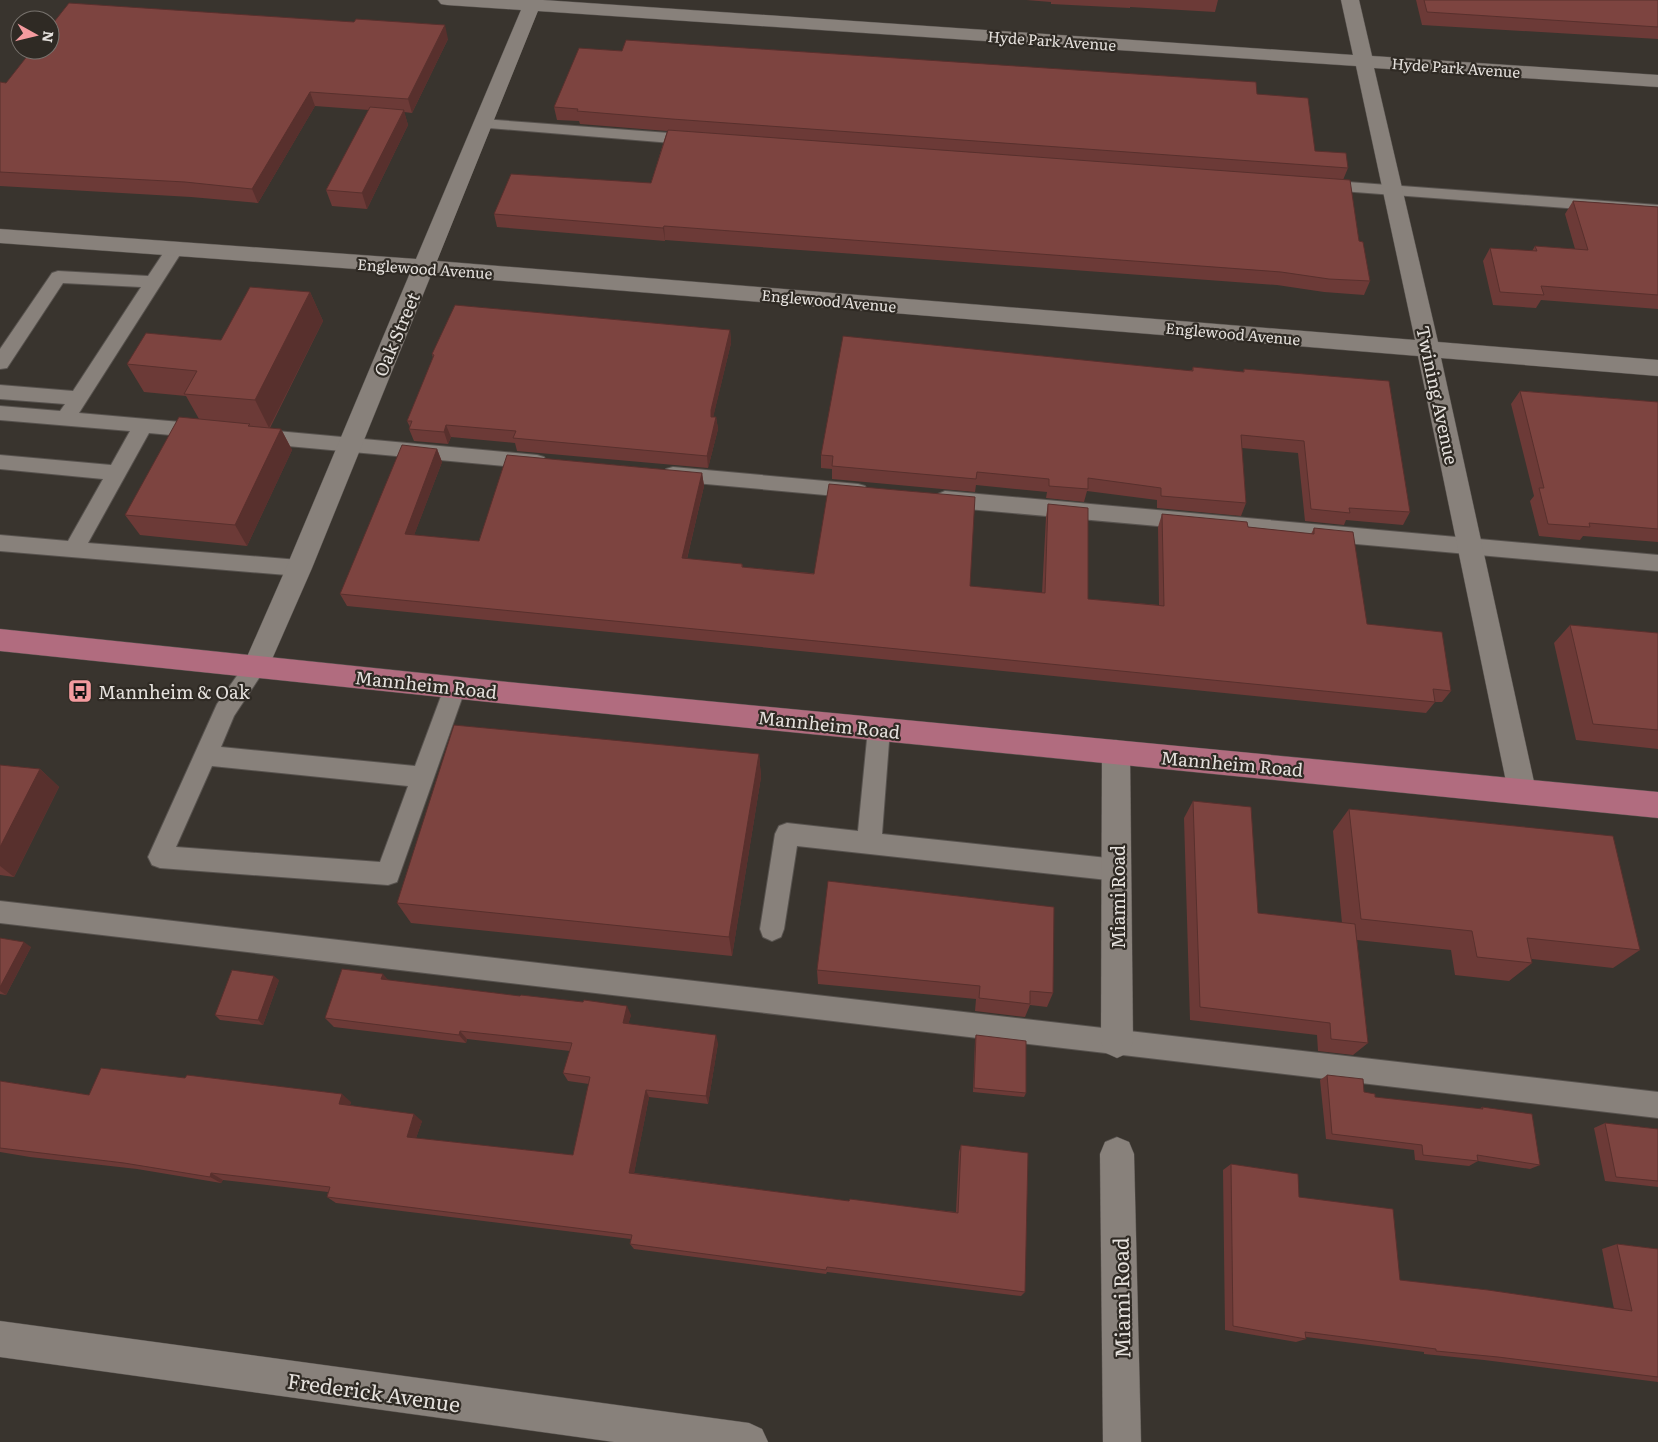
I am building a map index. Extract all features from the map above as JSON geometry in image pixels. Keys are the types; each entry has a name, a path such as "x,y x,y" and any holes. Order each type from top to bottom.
{"main road":[{"name":"Mannheim Road","path":"0,640 455,687 1658,805"}],"street":[{"name":"Hyde Park Avenue","path":"447,0 533,3 1658,81"},
{"name":"Twining Avenue","path":"1350,0 1428,349 1522,791"},
{"name":"Oak Street","path":"256,666 299,568 533,3"},
{"name":"Englewood Avenue","path":"0,236 424,267 1658,368"},
{"name":"Miami Road","path":"1116,752 1117,1042"},
{"name":"Miami Road","path":"1118,1154 1122,1442"},
{"name":"Frederick Avenue","path":"0,1340 749,1442"}],"lane":[{"path":"482,124 708,141"},
{"path":"1303,184 1658,210"},
{"path":"64,419 174,250"},
{"path":"0,363 58,277 153,282"},
{"path":"0,392 79,398"},
{"path":"0,413 554,463"},
{"path":"74,550 143,426"},
{"path":"0,462 116,473"},
{"path":"653,472 881,493"},
{"path":"931,497 1658,563"},
{"path":"0,543 299,568"},
{"path":"256,666 225,711 160,857 388,874 455,687"},
{"path":"869,843 879,729"},
{"path":"205,755 423,777"},
{"path":"772,929 787,834 1117,870"},
{"path":"0,912 1658,1105"}],"building":[{"path":"1424,0 1658,0 1658,27 1427,12"},
{"path":"69,3 354,22 356,19 445,25 408,99 310,92 252,189 185,182 0,172 0,82 6,83 24,60 60,60 60,14"},
{"path":"626,40 1256,82 1257,94 1308,98 1315,151 1346,153 1348,168 672,119 577,111 578,109 554,107 579,48 622,51"},
{"path":"370,107 404,110 362,193 326,190"},
{"path":"668,130 1350,180 1359,241 1363,242 1370,281 1329,279 1281,272 664,226 663,228 494,214 511,174 651,183"},
{"path":"1573,201 1658,207 1658,295 1541,286 1544,295 1500,292 1490,248 1537,251 1535,246 1588,250"},
{"path":"250,287 310,292 255,400 184,394 197,371 127,364 146,333 221,340"},
{"path":"455,305 730,330 711,410 711,417 716,417 707,456 513,438 516,431 446,425 444,432 409,429 412,421 407,421 434,355 432,354"},
{"path":"843,336 1193,371 1193,367 1244,372 1244,369 1389,381 1410,512 1349,508 1350,513 1311,509 1304,441 1241,435 1246,503 1161,496 1161,488 1088,478 1088,489 1049,486 1049,479 977,472 976,479 832,466 833,456 821,455"},
{"path":"1520,391 1658,402 1658,529 1589,523 1590,527 1548,524 1539,488 1544,488"},
{"path":"179,417 281,429 235,525 125,515"},
{"path":"402,445 437,449 405,534 479,541 507,455 702,473 682,558 742,564 742,567 814,574 829,484 975,497 970,586 1045,593 1048,504 1088,508 1088,599 1164,606 1162,514 1247,522 1248,527 1314,534 1314,528 1353,532 1367,624 1442,632 1451,691 1433,689 1435,702 340,594"},
{"path":"1570,625 1658,633 1658,730 1593,724"},
{"path":"454,725 759,754 729,937 397,903"},
{"path":"0,765 40,769 0,847"},
{"path":"1193,801 1251,807 1258,913 1355,924 1368,1043 1331,1039 1330,1023 1200,1007"},
{"path":"1349,809 1613,836 1640,950 1527,938 1532,963 1477,957 1472,931 1361,919"},
{"path":"828,881 1054,907 1053,993 1030,991 1030,1004 979,998 980,986 817,970"},
{"path":"0,938 24,942 0,987"},
{"path":"342,969 383,974 381,979 520,996 583,1002 584,1000 627,1006 623,1023 716,1035 706,1096 646,1090 629,1173 958,1213 961,1145 1028,1153 1025,1292 827,1267 826,1270 630,1244 632,1235 327,1197 330,1187 211,1173 210,1177 124,1163 0,1148 0,1081 89,1095 101,1068 185,1078 187,1075 342,1094 339,1104 414,1114 407,1137 573,1155 590,1077 563,1073 572,1043 460,1031 459,1035 325,1018"},
{"path":"232,970 274,976 258,1020 215,1015"},
{"path":"976,1035 1026,1041 1026,1093 974,1088"},
{"path":"1327,1075 1363,1079 1364,1092 1375,1094 1375,1097 1483,1109 1482,1107 1532,1114 1540,1165 1477,1155 1478,1161 1423,1155 1422,1145 1332,1134"},
{"path":"1605,1123 1658,1129 1658,1181 1616,1177"},
{"path":"1231,1164 1298,1174 1299,1197 1393,1209 1400,1280 1488,1290 1632,1311 1617,1244 1658,1249 1658,1377 1436,1351 1436,1349 1305,1332 1306,1339 1233,1326"}],"place":[{"name":"Mannheim & Oak","path":"80,691"}]}
